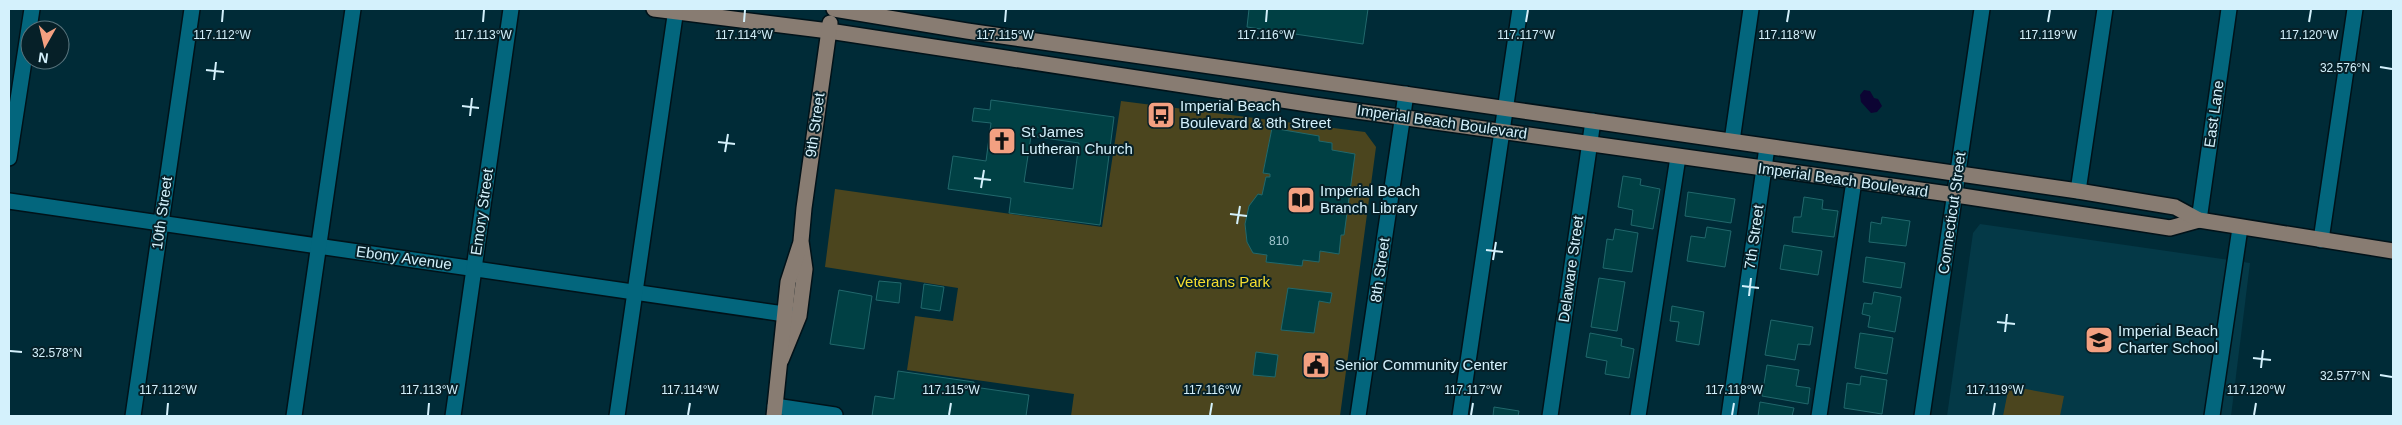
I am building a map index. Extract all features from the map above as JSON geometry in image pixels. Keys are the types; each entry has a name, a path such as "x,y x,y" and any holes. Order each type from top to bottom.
{"main road":[{"name":"Imperial Beach Boulevard","path":"654,9 675,10 828,31 1314,105 1502,130 1764,170 1956,195 2170,228 2198,220"},
{"name":"Imperial Beach Boulevard","path":"834,9 967,31 2078,191 2175,207 2198,220 2393,251"},
{"name":"9th Street","path":"775,411 781,360 783,313 788,282 801,241 805,198 828,31 834,9"},
{"name":"9th Street","path":"781,360 800,316 806,269 801,241"}],"street":[{"path":"9,158 32,9"},
{"name":"10th Street","path":"133,416 192,9"},
{"path":"294,416 354,9"},
{"name":"Emory Street","path":"453,416 511,9"},
{"path":"1460,416 1520,9"},
{"path":"1732,141 1752,9"},
{"name":"Connecticut Street","path":"1922,416 1982,9"},
{"path":"2078,191 2104,9"},
{"name":"East Lane","path":"2198,220 2229,9"},
{"path":"2322,240 2355,9"},
{"path":"617,416 675,10"},
{"name":"8th Street","path":"1358,416 1406,94"},
{"name":"Delaware Street","path":"1550,416 1593,121"},
{"name":"7th Street","path":"1729,416 1767,147"},
{"path":"1638,416 1678,157"},
{"path":"1820,416 1854,181"},
{"name":"Ebony Avenue","path":"9,201 800,316"},
{"path":"2212,416 2240,228"},
{"path":"775,411 835,415"}],"shaded area":[{"path":"1864,90 1870,91 1874,98 1878,99 1882,106 1877,112 1871,113 1861,102 1860,95"},
{"name":"Imperial Beach Charter School","path":"1980,224 2250,263 2231,416 1947,416 1973,233"}],"green space":[{"name":"Veterans Park","path":"1121,101 1365,132 1376,147 1340,416 1071,416 1074,394 907,370 915,316 953,321 958,288 825,267 835,189 1102,227"},
{"path":"2009,386 2064,396 2060,416 2003,416"}],"building":[{"path":"1249,9 1368,9 1363,44 1247,27"},
{"path":"991,100 1114,117 1100,225 1009,213 1011,198 948,189 953,156 986,161 991,123 972,121 974,108 990,110","holes":["1031,136 1079,143 1073,189 1024,182"]},
{"name":"Imperial Beach Branch Library","path":"1272,128 1319,136 1319,141 1332,143 1332,150 1355,154 1344,235 1341,235 1339,254 1320,251 1319,262 1303,260 1302,266 1266,262 1267,255 1253,253 1247,242 1245,224 1249,206 1258,194 1262,195 1266,177 1270,177 1270,174 1263,173"},
{"path":"1623,176 1641,179 1640,185 1660,189 1653,229 1631,225 1633,210 1618,207"},
{"path":"1688,192 1735,199 1731,223 1685,216"},
{"path":"1804,197 1823,200 1822,209 1838,211 1834,237 1792,232 1794,217 1801,217"},
{"path":"1882,217 1910,221 1906,246 1869,242 1871,222 1881,224"},
{"path":"1707,227 1731,231 1725,267 1687,261 1691,236 1705,238"},
{"path":"1615,229 1638,233 1632,272 1603,268 1607,239 1613,240"},
{"path":"1784,245 1822,251 1818,275 1780,269"},
{"path":"1866,257 1905,263 1901,288 1863,282"},
{"path":"1599,278 1625,282 1617,331 1591,327"},
{"path":"879,281 901,283 899,303 876,300"},
{"path":"924,284 944,287 940,311 921,308"},
{"path":"1288,288 1332,293 1330,303 1319,301 1314,333 1281,330"},
{"path":"839,290 872,296 864,349 830,344"},
{"path":"1874,292 1901,297 1895,332 1868,327 1870,316 1862,314 1864,303 1872,304"},
{"path":"1672,306 1704,312 1699,345 1676,341 1679,322 1670,321"},
{"path":"1771,320 1813,327 1810,345 1798,344 1795,360 1765,355"},
{"path":"1590,333 1622,339 1621,346 1634,349 1629,378 1605,374 1607,361 1586,357"},
{"path":"1860,333 1893,338 1887,374 1855,368"},
{"path":"1256,352 1278,355 1275,377 1253,375"},
{"name":"Senior Community Center","path":"1306,352 1329,355 1325,379 1303,376"},
{"path":"1767,365 1799,370 1796,386 1810,388 1808,404 1762,396"},
{"path":"898,371 974,382 974,387 1029,395 1026,416 872,416 875,396 894,399"},
{"path":"1861,376 1887,380 1882,414 1844,408 1847,383 1860,385"},
{"path":"1760,402 1794,408 1792,416 1758,416"},
{"path":"1494,407 1519,411 1518,416 1493,416"}],"place":[{"name":"Imperial Beach Boulevard & 8th Street","path":"1161,115"},
{"name":"St James Lutheran Church","path":"1002,141"},
{"name":"Imperial Beach Branch Library","path":"1301,200"},
{"name":"Imperial Beach Charter School","path":"2099,340"},
{"name":"Senior Community Center","path":"1316,365"}]}
